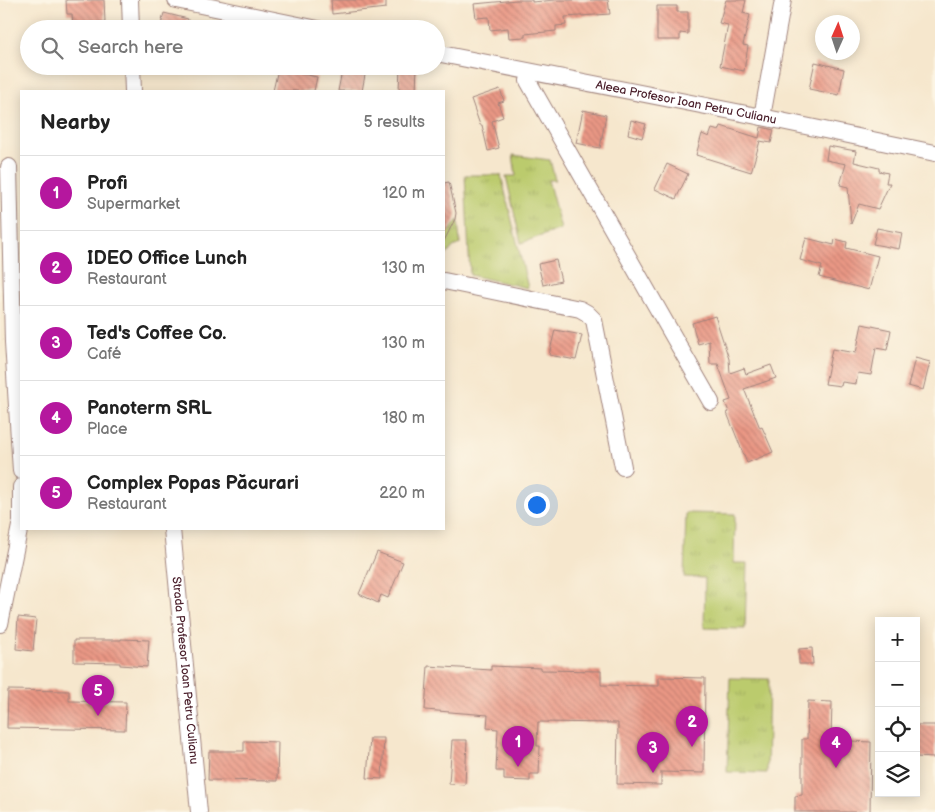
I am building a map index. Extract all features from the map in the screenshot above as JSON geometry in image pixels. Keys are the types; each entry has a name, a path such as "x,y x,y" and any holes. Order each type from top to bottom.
{"street":[{"path":"130,0 131,20"},
{"path":"176,0 274,20"},
{"path":"762,117 783,0"},
{"name":"Aleea Profesor Ioan Petru Culianu","path":"445,55 935,153"},
{"path":"530,72 528,80 711,402"},
{"path":"132,75 133,90"},
{"path":"10,167 14,342 20,453"},
{"path":"445,282 588,313 594,320 623,466"},
{"path":"0,624 20,526"},
{"name":"Strada Profesor Ioan Petru Culianu","path":"172,530 199,812"}],"green space":[{"path":"513,155 550,160 555,180 548,180 561,229 521,243 506,176 516,176"},
{"path":"465,175 501,175 528,288 470,275"},
{"path":"458,220 460,244 453,247 445,257 445,233 450,231"},
{"path":"686,513 735,514 734,563 747,563 745,629 704,628 705,578 684,577"},
{"path":"730,678 769,679 767,773 727,772"}],"building":[{"path":"66,0 104,0 105,20 73,20 72,14 67,14"},
{"path":"331,0 386,0 386,8 332,14"},
{"path":"532,0 532,2 608,0 610,14 565,17 566,25 556,26 556,31 525,34 525,37 509,38 508,28 490,30 489,17 476,18 474,4"},
{"path":"726,0 746,0 743,13 750,15 743,45 748,46 744,71 720,66 728,25 719,23"},
{"path":"657,6 677,6 677,12 688,12 688,34 680,33 680,40 657,40"},
{"path":"164,13 188,19 188,20 162,20"},
{"path":"815,62 844,69 839,95 809,89"},
{"path":"277,75 307,75 317,77 314,90 273,90"},
{"path":"341,75 365,75 362,90 338,90"},
{"path":"400,75 417,75 416,90 399,90"},
{"path":"500,89 504,101 498,103 503,117 492,121 499,148 488,151 482,125 480,125 471,99"},
{"path":"583,110 606,115 600,148 576,143"},
{"path":"631,120 646,124 642,138 628,134"},
{"path":"721,126 759,138 761,127 774,130 771,143 760,141 751,172 696,155 702,134 709,137 712,129 719,131"},
{"path":"828,146 856,151 854,162 879,168 879,171 888,173 886,183 890,183 878,209 859,204 851,224 848,187 840,185 846,164 826,160"},
{"path":"667,164 688,174 676,199 655,189"},
{"path":"449,182 456,213 445,239 445,183"},
{"path":"877,228 902,233 899,249 873,244"},
{"path":"806,238 834,245 835,239 847,242 846,248 878,256 869,290 819,277 822,266 800,260"},
{"path":"556,260 561,281 543,285 538,264"},
{"path":"715,316 729,359 730,373 744,368 746,374 771,365 776,378 744,389 760,428 762,427 773,452 747,463 727,413 729,412 725,402 731,400 718,364 710,364 709,341 698,344 692,323"},
{"path":"862,324 891,330 887,350 876,348 871,375 858,373 856,384 842,382 841,386 825,384 832,349 856,353"},
{"path":"555,330 582,335 576,360 549,355"},
{"path":"915,358 930,362 923,390 908,386"},
{"path":"377,552 403,562 388,598 381,595 378,603 359,594"},
{"path":"18,617 36,619 33,651 16,649"},
{"path":"74,640 149,640 147,667 120,665 120,663 74,662"},
{"path":"812,648 813,664 799,664 799,649"},
{"path":"428,666 491,670 491,666 541,668 541,670 601,671 601,685 659,686 659,677 705,678 704,773 661,772 661,785 617,784 618,723 538,722 537,746 540,746 539,774 530,774 530,781 504,780 504,771 496,771 498,729 487,728 488,715 425,710"},
{"path":"8,690 69,691 69,701 126,702 125,730 7,728"},
{"path":"808,701 832,702 831,740 871,742 870,812 795,812 795,796 802,795 802,739 807,739"},
{"path":"920,725 935,725 935,758 920,757"},
{"path":"370,738 384,738 382,779 367,778"},
{"path":"452,740 467,740 465,785 449,784"},
{"path":"244,741 278,742 277,781 208,780 209,751 244,751"}],"place":[{"name":"Complex Popas Păcurari","path":"98,716"},
{"name":"IDEO Office Lunch","path":"692,747"},
{"name":"Profi","path":"518,767"},
{"name":"Panoterm SRL","path":"836,768"},
{"name":"Ted's Coffee Co.","path":"653,773"}]}
